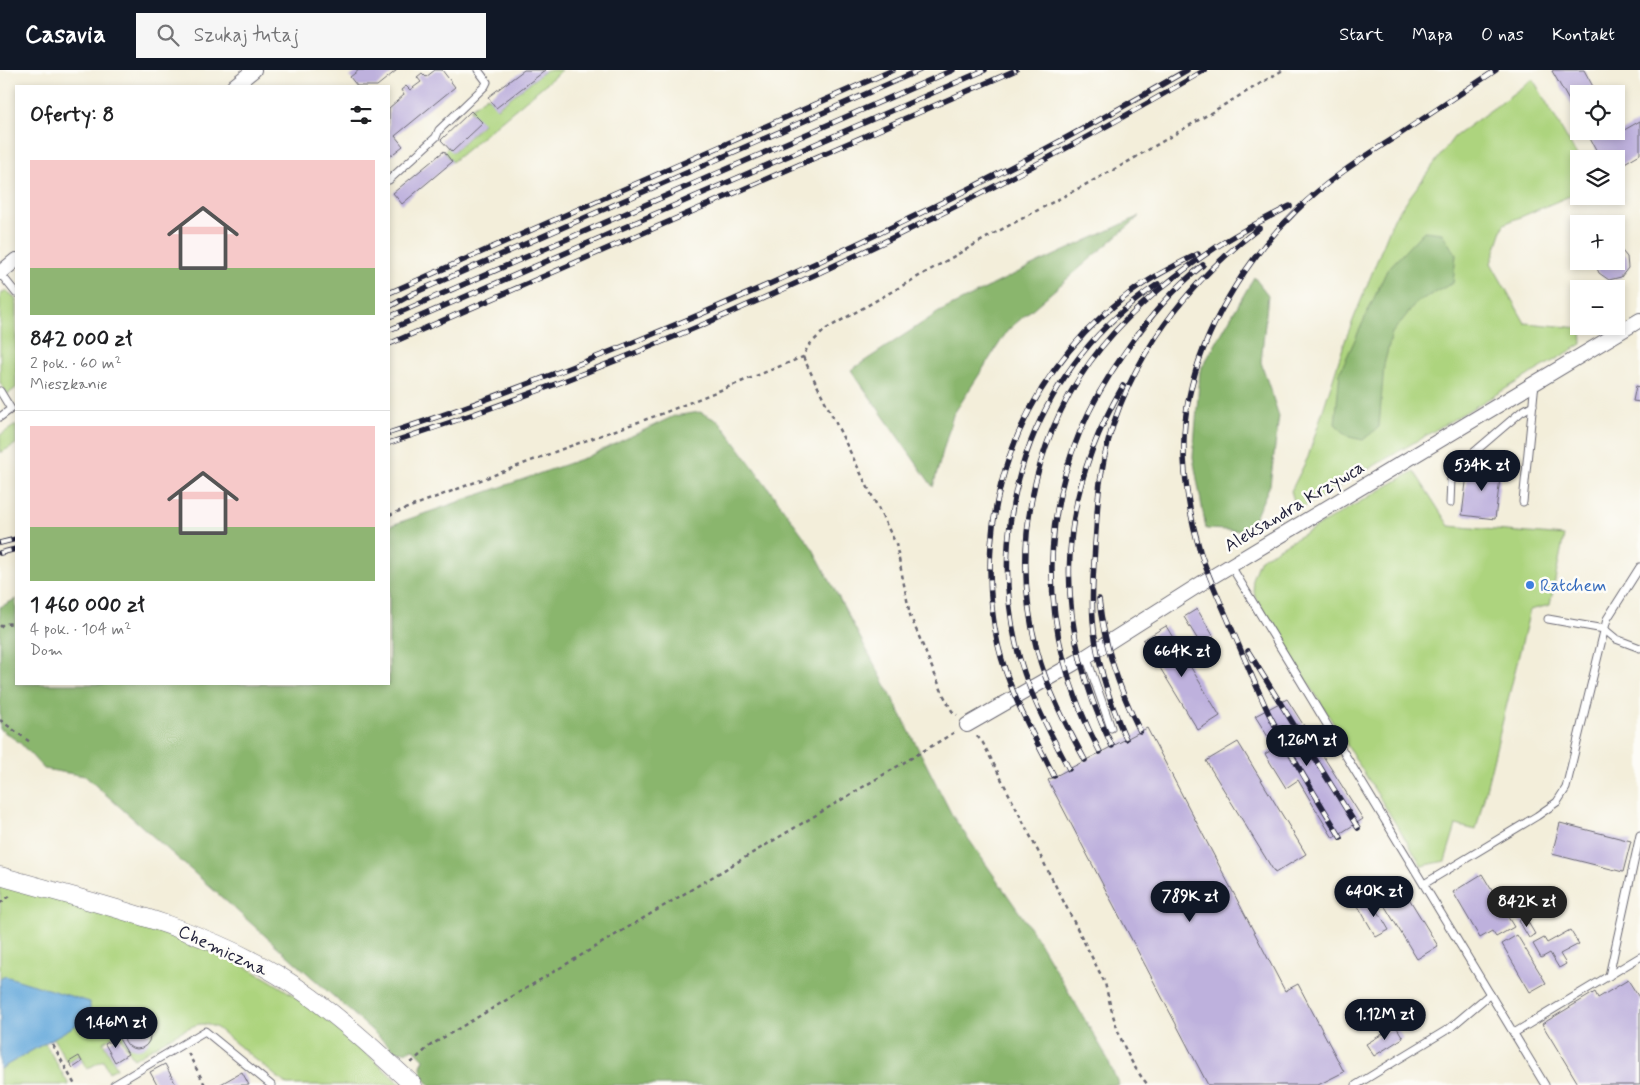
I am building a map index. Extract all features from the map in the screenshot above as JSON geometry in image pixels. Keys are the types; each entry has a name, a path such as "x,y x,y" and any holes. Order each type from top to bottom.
{"street":[{"path":"235,85 254,70"},
{"path":"0,273 15,261"},
{"name":"Aleksandra Krzywca","path":"967,725 1086,656 1230,566 1640,320"},
{"name":"Chemiczna","path":"0,876 165,924 230,950 278,976 334,1015 413,1085"}],"lane":[{"path":"390,179 436,137 439,130 486,86 487,82 478,70"},
{"path":"0,273 15,292"},
{"path":"1523,502 1535,382"},
{"path":"0,391 11,409 0,417"},
{"path":"1450,504 1451,479 1458,466 1521,412 1533,405"},
{"path":"1230,566 1545,1085"},
{"path":"1424,884 1557,802 1566,788 1604,628 1611,612 1640,568"},
{"path":"1548,619 1604,628 1616,639 1640,648"},
{"path":"1086,656 1111,728"},
{"path":"1609,976 1640,835"},
{"path":"1514,1033 1640,958"},
{"path":"1356,1085 1450,1028 1490,994"},
{"path":"114,1085 205,1032 271,1085"}],"path":[{"path":"390,515 565,448 662,414 803,356 808,346 826,329 995,233 1126,163 1283,70"},
{"path":"0,627 3,624 15,623"},
{"path":"0,720 30,742"},
{"path":"400,1073 431,1045 967,725"},
{"path":"53,1045 75,1085"},
{"path":"185,1051 205,1085"}],"green space":[{"path":"546,70 562,70 452,162 444,151 448,147 453,152 483,124 471,111 471,108 487,96 497,108"},
{"path":"1533,79 1574,150 1570,150 1570,196 1504,224 1491,263 1525,323 1570,327 1570,335 1581,335 1582,344 1297,511 1291,491 1308,457 1346,338 1394,218 1454,137"},
{"path":"1140,216 1008,330 953,415 933,487 851,370 939,312 1025,269"},
{"path":"1424,231 1442,233 1456,255 1453,283 1417,302 1392,333 1384,365 1379,427 1363,440 1349,437 1335,424 1340,372 1387,270"},
{"path":"1254,277 1268,295 1261,362 1279,416 1270,485 1249,531 1206,529 1193,457 1200,371"},
{"path":"6,290 15,298 15,389 8,394 0,383 0,295"},
{"path":"700,412 720,422 813,549 952,815 1035,935 1104,1052 1119,1085 430,1085 422,1076 421,1066 424,1059 414,1049 404,1052 395,1051 85,776 44,769 20,743 0,729 0,607 15,600 15,685 390,685 390,526 587,457 674,416"},
{"path":"15,426 15,445 0,453 0,435"},
{"path":"1414,471 1449,526 1564,536 1550,605 1530,610 1476,830 1456,825 1445,861 1422,866 1255,597 1252,579 1260,559"},
{"path":"0,882 146,926 217,953 251,970 284,989 330,1022 401,1085 287,1085 217,1028 204,1024 187,1028 134,1059 118,1033 103,1042 117,1068 109,1072 103,1060 87,1069 79,1055 67,1062 53,1038 90,1017 5,976 0,979"},
{"path":"45,1043 69,1085 0,1085 0,1069"}],"water":[{"path":"5,976 90,1002 90,1017 0,1069 0,979"}],"building":[{"path":"359,70 397,70 378,85 356,85 350,77"},
{"path":"435,70 442,70 455,87 395,136 403,146 390,156 390,107 404,95 401,90 406,86 410,90 421,82 417,77 422,73 426,77"},
{"path":"524,70 546,70 496,108 488,97"},
{"path":"1584,70 1592,85 1570,85 1570,102 1552,71"},
{"path":"471,111 483,123 452,152 441,140"},
{"path":"1640,121 1640,154 1625,163 1625,150 1596,150 1591,140 1625,140 1625,130"},
{"path":"444,151 452,162 402,204 393,193"},
{"path":"1625,255 1627,257 1628,268 1621,277 1609,280 1598,270 1625,270"},
{"path":"1636,386 1640,387 1640,402 1633,401"},
{"path":"1468,466 1501,470 1495,519 1462,515"},
{"path":"1197,609 1214,637 1201,645 1184,617"},
{"path":"1166,626 1220,716 1198,730 1143,640"},
{"path":"1287,699 1363,819 1333,838 1298,780 1286,788 1265,754 1275,748 1255,716"},
{"path":"1147,728 1285,991 1298,984 1344,1072 1318,1085 1208,1085 1048,780"},
{"path":"1238,742 1306,854 1275,873 1206,761"},
{"path":"1560,823 1631,841 1623,872 1552,854"},
{"path":"1482,874 1514,927 1496,937 1492,931 1480,938 1453,892"},
{"path":"1399,882 1438,946 1417,959 1378,895"},
{"path":"1371,899 1389,930 1376,937 1358,906"},
{"path":"1525,917 1535,934 1529,938 1519,921"},
{"path":"1570,930 1579,944 1560,954 1566,964 1559,968 1550,953 1541,958 1533,944 1544,938 1547,943"},
{"path":"1517,935 1546,983 1530,992 1502,944"},
{"path":"1628,980 1640,999 1640,1085 1579,1085 1542,1024 1595,992 1598,998"},
{"path":"137,1023 146,1027 150,1036 146,1045 137,1049 128,1045 124,1036 128,1027"},
{"path":"1396,1026 1403,1038 1374,1056 1366,1044"},
{"path":"118,1037 128,1054 115,1062 105,1044"},
{"path":"79,1056 82,1062 73,1068 69,1062"},
{"path":"165,1064 176,1085 157,1085 150,1072"},
{"path":"242,1072 249,1085 219,1085"}],"railway":[{"path":"390,293 893,70"},
{"path":"390,306 414,293 920,70"},
{"path":"390,317 953,70"},
{"path":"390,330 985,70"},
{"path":"390,344 1016,70"},
{"path":"390,433 480,402 570,368 772,283 842,251 982,182 1119,109 1187,70"},
{"path":"390,443 600,367 704,324 807,278 909,230 1009,179 1108,126 1205,70"},
{"path":"1341,838 1294,760 1268,712 1216,593 1200,551 1187,494 1185,474 1184,435 1189,397 1205,346 1229,296 1260,251 1278,230 1307,200 1343,172 1496,70"},
{"path":"1085,760 1064,720 1046,679 1029,613 1026,575 1027,537 1040,463 1053,428 1070,394 1090,362 1117,330 1181,272 1243,231 1290,206"},
{"path":"1126,739 1104,681 1097,651 1093,620 1092,601 1098,502 1101,476 1109,439 1121,404 1137,369 1156,337 1178,306 1203,278 1259,228"},
{"path":"1054,776 1015,696 998,645 991,597 991,548 997,501 1010,455 1029,411 1054,370 1085,333 1121,300 1158,275 1198,254"},
{"path":"1100,752 1077,701 1061,650 1053,599 1052,548 1059,498 1074,448 1095,400 1142,328 1170,295 1203,265"},
{"path":"1069,769 1032,693 1016,644 1008,592 1008,540 1016,490 1031,442 1053,396 1081,354 1116,317 1158,284"},
{"path":"1112,746 1093,701 1079,655 1071,610 1070,564 1074,519 1084,475 1100,430 1123,386"},
{"path":"0,543 15,539"},
{"path":"0,553 15,549"},
{"path":"1099,599 1101,616 1114,667 1125,699 1140,731"},
{"path":"1248,651 1358,828"}],"place":[{"name":"Ratchem","path":"1530,585"}]}
